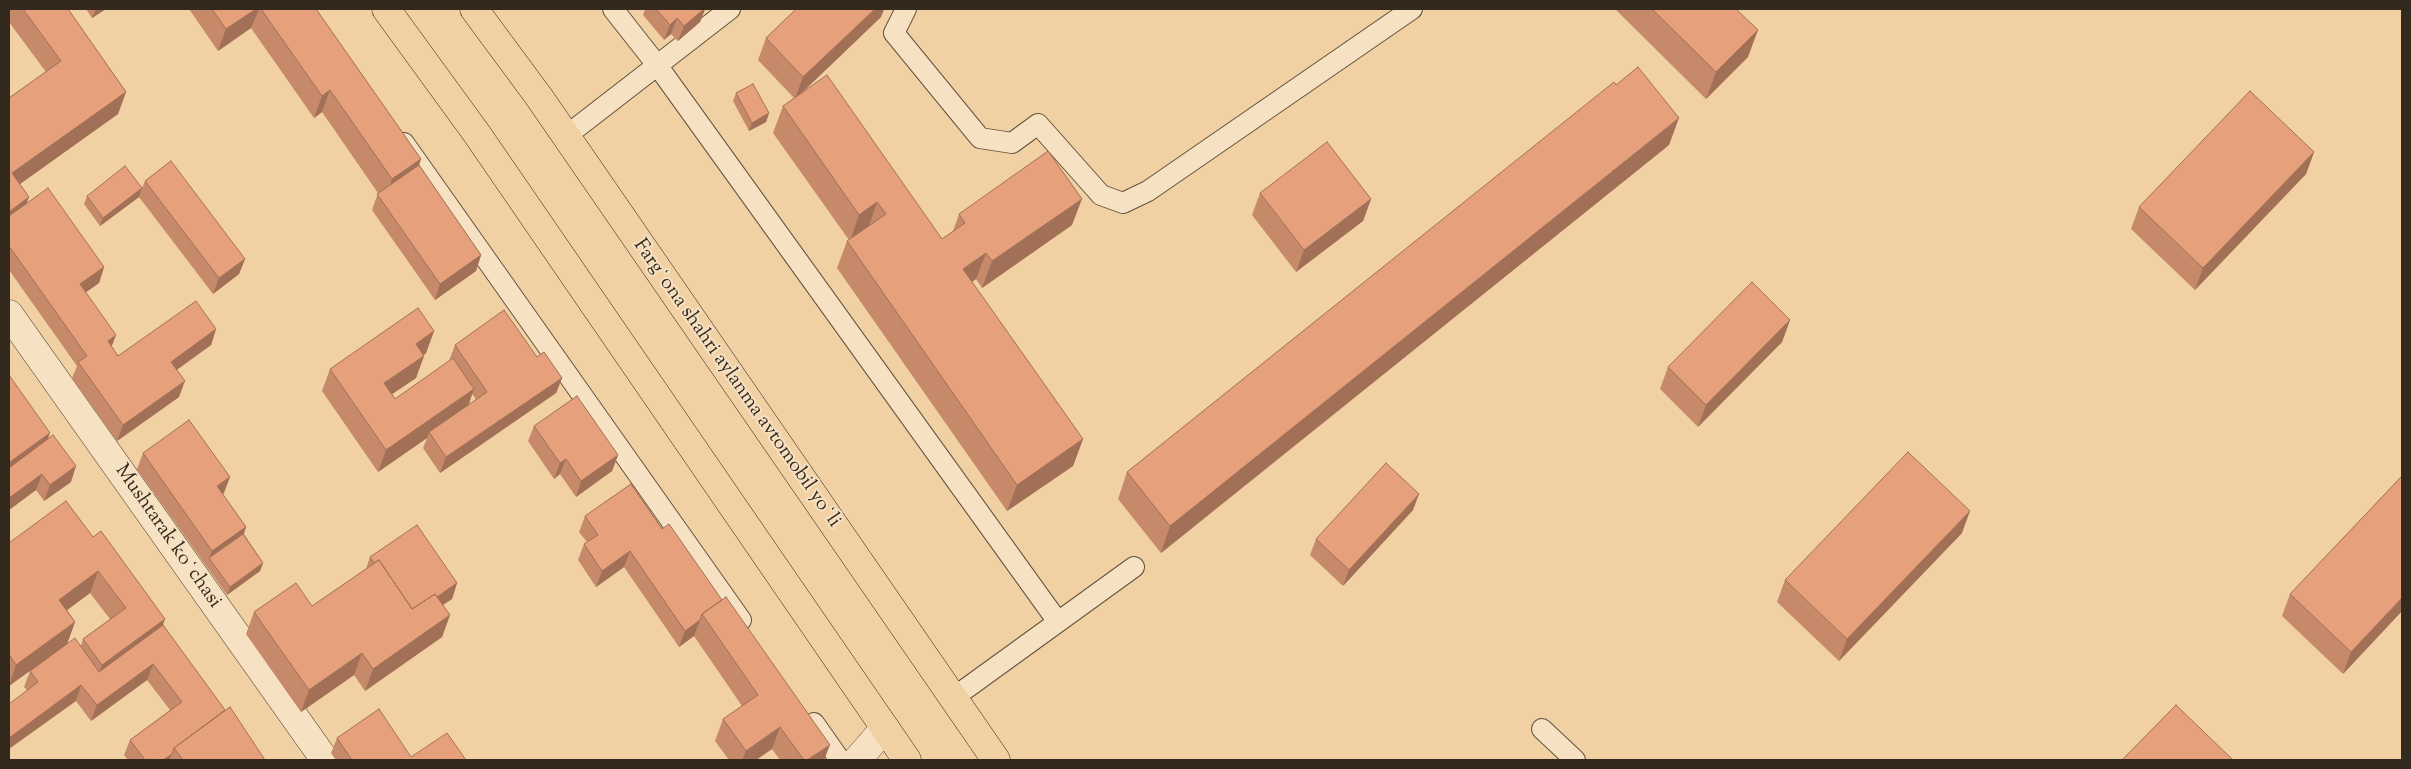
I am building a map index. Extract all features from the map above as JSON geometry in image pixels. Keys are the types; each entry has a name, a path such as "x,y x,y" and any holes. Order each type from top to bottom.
{"highway":[{"path":"386,9 477,134 907,760"},
{"name":"Fargʻona shahri aylanma avtomobil yoʻli","path":"474,9 566,136 996,760"}],"street":[{"name":"Mushtarak koʻchasi","path":"9,314 325,760"},
{"path":"857,760 885,728"}],"lane":[{"path":"613,9 657,65 1058,622"},
{"path":"566,136 730,9"},
{"path":"906,9 894,33 980,138 1012,143 1038,124 1101,195 1122,202 1148,191 1412,9"},
{"path":"396,131 753,638"},
{"path":"953,698 1134,567"},
{"path":"805,711 840,760"},
{"path":"1542,729 1575,760"}],"building":[{"path":"23,9 68,9 126,92 12,173 29,197 9,212 9,98 61,61"},
{"path":"212,9 256,9 226,29"},
{"path":"261,9 316,9 421,159 392,179 330,90 322,96"},
{"path":"656,9 704,9 684,26 677,18 670,25"},
{"path":"796,9 875,9 803,77 766,38"},
{"path":"1652,9 1736,9 1758,30 1716,72"},
{"path":"1638,67 1679,118 1170,526 1127,472 1614,82 1616,85"},
{"path":"827,75 942,239 965,223 959,214 1048,151 1082,199 992,261 986,253 963,269 1083,439 1017,485 847,241 886,214 877,202 859,215 783,106"},
{"path":"753,84 769,113 752,123 736,93"},
{"path":"2250,91 2314,152 2203,268 2139,207"},
{"path":"1327,142 1371,199 1304,250 1260,193"},
{"path":"171,161 245,259 219,278 145,181"},
{"path":"419,165 481,255 440,284 377,194"},
{"path":"125,166 142,188 103,218 87,196"},
{"path":"48,188 104,267 80,284 116,335 108,341 118,356 196,301 216,329 171,362 185,381 123,425 78,362 87,356 9,246 9,216"},
{"path":"1752,282 1790,320 1706,405 1668,367"},
{"path":"418,308 434,331 416,344 424,356 384,383 395,399 453,358 474,389 386,450 330,369"},
{"path":"504,310 537,357 544,352 562,378 446,457 429,432 487,392 455,345"},
{"path":"9,375 50,433 10,462 9,461"},
{"path":"577,396 618,455 581,481 566,459 560,463 534,426"},
{"path":"189,420 230,477 217,486 246,527 212,551 143,453"},
{"path":"53,435 76,466 50,485 42,474 9,498 9,468"},
{"path":"1908,452 1970,511 1847,639 1785,580"},
{"path":"1386,463 1419,494 1349,570 1316,539"},
{"path":"2402,476 2402,598 2351,652 2290,594"},
{"path":"631,484 662,529 669,524 722,600 702,614 700,620 685,631 630,551 602,571 584,544 598,535 585,516"},
{"path":"66,501 93,537 101,531 165,619 102,665 83,639 126,608 98,571 59,600 75,622 16,665 9,654 9,543"},
{"path":"417,525 457,583 437,597 435,594 412,609 379,560 374,563 370,557"},
{"path":"243,534 263,563 230,587 209,558"},
{"path":"379,560 412,609 435,594 450,615 373,669 362,653 309,690 254,612 296,583 312,606"},
{"path":"726,597 830,745 807,760 804,760 780,727 746,751 723,719 758,695 702,614"},
{"path":"163,625 225,710 174,748 172,754 163,760 145,760 130,740 182,702 153,664 97,705 81,685 9,738 9,704 38,682 30,671 75,638 99,672"},
{"path":"2176,705 2233,760 2122,760"},
{"path":"230,707 265,760 183,760 174,748"},
{"path":"379,709 411,757 447,733 466,760 352,760 337,738"}]}
